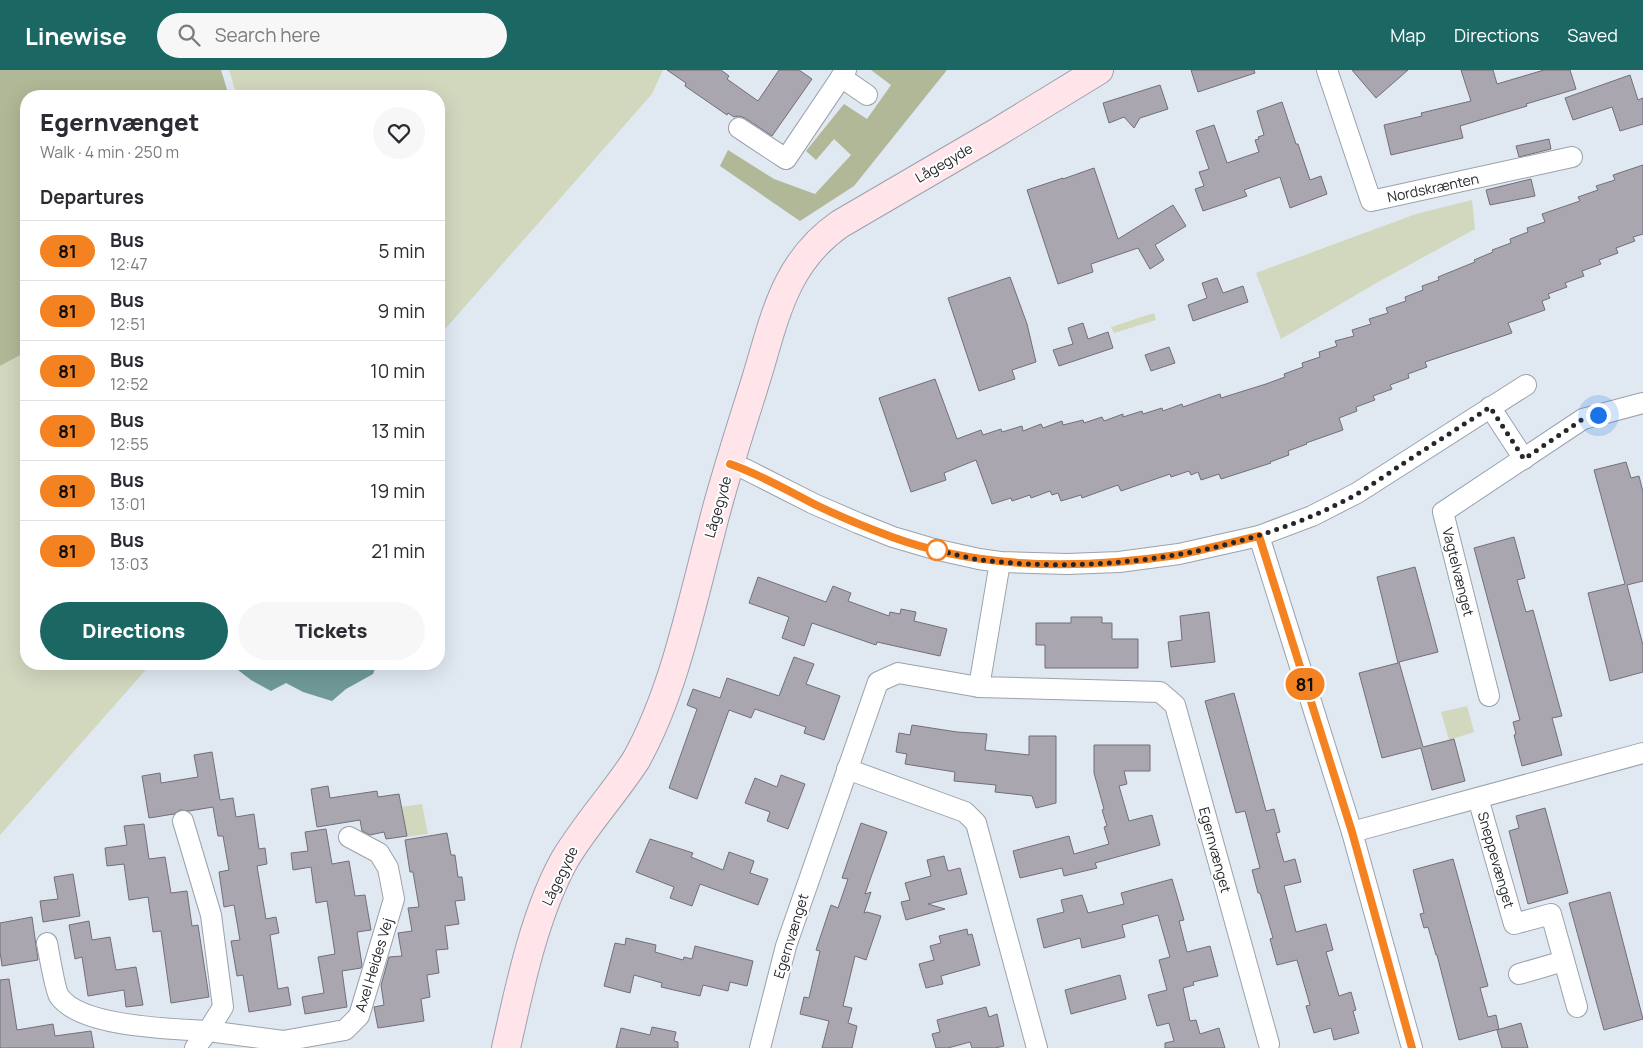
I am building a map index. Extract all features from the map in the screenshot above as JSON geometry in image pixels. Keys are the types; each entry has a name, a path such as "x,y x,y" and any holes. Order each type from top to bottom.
{"street":[{"name":"Lågegyde","path":"506,1048 532,942 556,877 576,843 636,760 659,710 682,639 730,464 781,300 792,276 819,240 829,232 1100,70"},
{"name":"Nordskrænten","path":"1327,70 1371,202 1572,157"},
{"path":"739,128 786,159 843,74 867,95"},
{"path":"730,464 747,470 814,504 893,537 934,549 1000,562 1067,564 1119,562 1179,554 1259,536 1312,516 1357,494 1526,385"},
{"name":"Vagtelvænget","path":"1489,696 1443,512 1583,419 1643,403"},
{"path":"1490,407 1524,459"},
{"path":"1259,536 1352,832 1412,1048"},
{"path":"979,688 1000,562"},
{"name":"Egernvænget","path":"760,1048 786,946 878,682 898,673 979,688 1160,692 1175,705 1269,1044"},
{"name":"Sneppevænget","path":"1352,832 1643,753"},
{"path":"847,769 965,812 976,823 1037,1048"},
{"name":"Sneppevænget","path":"1478,798 1514,924 1551,914 1577,1008"},
{"path":"183,821 211,915 223,1007 208,1032 195,1048"},
{"name":"Axel Heides Vej","path":"47,943 58,995 76,1011 128,1025 283,1041 345,1030 359,1016 394,899 388,868 379,853 349,837"},
{"path":"1519,974 1564,961"}],"shaded area":[{"path":"0,70 221,70 227,90 20,90 20,355 0,366"},
{"path":"229,70 663,70 652,94 445,329 445,90 235,90"},
{"path":"871,70 947,70 854,186 800,221 720,166 728,150 774,179 815,194 851,155 834,139 816,160 806,151 844,104 867,119 891,85"},
{"path":"1472,200 1475,229 1378,282 1281,339 1256,273 1416,214"},
{"path":"1154,313 1156,320 1114,333 1111,327"},
{"path":"20,355 20,670 146,670 0,835 0,366"},
{"path":"238,670 375,670 373,674 346,689 332,701 303,692 286,683 271,691"},
{"path":"1467,706 1474,732 1449,740 1441,712"},
{"path":"422,804 428,834 406,837 401,807"}],"building":[{"path":"667,70 721,70 729,76 727,79 758,101 779,70 799,70 812,79 772,136 745,118 734,117 728,113 727,115 685,86 686,83"},
{"path":"1191,70 1254,70 1255,73 1198,92"},
{"path":"1352,70 1408,70 1376,98"},
{"path":"1461,70 1493,70 1497,84 1544,70 1570,70 1576,89 1460,126 1463,138 1391,155 1384,125 1422,116 1421,113 1471,101"},
{"path":"1630,75 1638,100 1643,98 1643,124 1620,131 1612,107 1573,120 1565,98"},
{"path":"1160,85 1168,109 1140,118 1134,128 1124,117 1109,123 1103,103"},
{"path":"1282,102 1310,180 1321,176 1327,194 1290,208 1280,177 1244,190 1247,196 1203,211 1195,189 1204,186 1199,172 1209,169 1196,131 1214,125 1227,163 1259,152 1255,140 1264,135 1257,111"},
{"path":"1549,139 1551,149 1519,157 1516,146"},
{"path":"1643,165 1643,234 1633,237 1635,241 1616,248 1618,253 1599,260 1601,264 1582,271 1584,276 1565,283 1567,287 1548,294 1550,298 1542,301 1545,310 1508,323 1512,333 1425,362 1427,367 1408,374 1409,378 1390,385 1392,389 1373,396 1375,400 1356,407 1357,411 1339,418 1343,430 1288,451 1289,455 1271,463 1221,479 1219,474 1201,480 1198,472 1191,475 1189,471 1171,477 1170,474 1121,491 1118,485 1082,498 1081,495 1061,501 1058,493 1052,495 1050,491 1031,498 1030,495 1012,501 1011,498 992,504 976,460 944,473 946,480 911,492 879,398 935,379 957,439 981,430 983,435 1001,429 1002,432 1022,426 1023,431 1041,424 1043,428 1062,421 1063,425 1083,420 1084,423 1102,417 1104,421 1123,414 1123,417 1142,411 1143,414 1162,408 1163,411 1182,404 1183,407 1220,394 1221,398 1285,377 1284,374 1303,367 1302,363 1320,357 1319,352 1337,346 1335,341 1354,336 1352,330 1371,324 1369,319 1388,313 1386,308 1406,301 1405,297 1423,290 1422,286 1439,280 1438,277 1475,262 1474,260 1493,252 1492,250 1511,243 1510,239 1528,232 1527,228 1545,222 1542,214 1580,201 1578,197 1598,190 1596,186 1615,180 1613,175"},
{"path":"1094,168 1118,239 1173,205 1186,226 1155,245 1164,260 1150,269 1138,248 1091,264 1093,272 1058,284 1027,190"},
{"path":"1531,179 1535,196 1490,205 1486,190"},
{"path":"1010,277 1027,324 1036,362 1012,370 1015,379 979,391 948,298"},
{"path":"1217,278 1223,293 1243,286 1248,302 1193,321 1188,305 1207,298 1202,283"},
{"path":"1083,323 1088,339 1108,332 1113,348 1059,366 1053,350 1073,344 1068,328"},
{"path":"1169,347 1175,363 1151,371 1145,355"},
{"path":"1626,462 1631,478 1639,476 1643,492 1643,581 1627,585 1643,645 1643,672 1610,681 1588,593 1625,584 1594,470"},
{"path":"1514,537 1525,578 1517,580 1526,612 1533,610 1562,716 1552,718 1562,755 1522,766 1514,735 1516,734 1513,722 1520,720 1474,548"},
{"path":"1415,567 1438,652 1399,662 1423,747 1454,739 1465,781 1432,790 1421,748 1382,758 1359,673 1398,663 1377,577"},
{"path":"758,577 826,602 833,586 851,593 848,601 889,616 890,612 900,614 901,609 916,612 914,621 947,629 940,656 877,642 876,645 812,623 804,646 782,638 789,617 749,603"},
{"path":"1209,612 1215,662 1171,667 1168,642 1182,640 1180,616"},
{"path":"1071,617 1102,617 1102,623 1112,623 1112,639 1138,639 1138,668 1045,668 1045,645 1036,645 1036,623 1071,623"},
{"path":"794,657 814,664 806,684 840,696 824,740 804,733 806,727 755,709 751,718 729,710 697,799 669,788 697,709 687,705 693,689 720,698 727,678 779,696"},
{"path":"1234,693 1266,811 1274,809 1280,832 1276,833 1284,862 1295,859 1301,882 1284,886 1296,932 1326,924 1333,950 1326,952 1339,996 1351,992 1356,1010 1353,1011 1359,1033 1334,1040 1331,1028 1314,1033 1306,1006 1310,1005 1297,960 1277,965 1270,939 1273,938 1252,870 1260,868 1245,811 1236,813 1205,701"},
{"path":"912,725 957,732 987,734 985,750 1029,755 1029,736 1056,736 1056,803 1036,808 1032,796 995,792 996,785 954,781 955,772 905,764 907,754 896,752 899,733 910,735"},
{"path":"1094,745 1150,745 1150,771 1124,771 1127,784 1119,786 1129,821 1152,815 1160,845 1095,863 1097,868 1064,876 1062,868 1020,878 1013,851 1069,836 1074,854 1109,844 1104,827 1107,826 1102,810 1104,809 1094,773"},
{"path":"212,752 220,800 233,798 236,817 254,814 259,849 265,848 267,864 257,866 266,919 276,917 279,933 270,935 278,989 288,987 291,1005 249,1012 243,975 237,976 231,941 240,940 234,905 224,907 219,872 229,870 223,836 218,836 213,807 189,811 180,810 174,814 149,818 142,776 160,773 161,783 198,777 194,755"},
{"path":"781,775 805,784 788,829 767,821 770,812 745,803 755,778 777,787"},
{"path":"328,786 330,798 377,791 378,797 399,794 407,836 386,839 384,832 370,835 362,831 360,820 317,827 311,789"},
{"path":"1545,808 1568,893 1528,904 1509,831 1519,828 1516,816"},
{"path":"861,823 887,832 865,894 871,892 864,913 867,912 881,916 866,960 855,956 843,1006 852,1008 848,1023 857,1026 852,1048 822,1048 829,1021 800,1014 804,997 809,998 820,951 816,950 831,905 838,908 848,879 842,878"},
{"path":"144,824 149,859 165,857 171,893 187,891 192,926 198,925 209,997 171,1003 161,931 153,932 148,897 129,900 124,864 107,866 105,848 127,845 124,826"},
{"path":"326,829 332,864 349,861 355,896 365,895 371,930 357,932 361,968 342,971 347,1007 305,1014 302,997 324,993 318,957 335,954 327,901 316,903 311,867 293,870 291,853 308,851 305,832"},
{"path":"447,833 451,855 455,855 458,877 462,877 465,900 455,901 459,924 445,926 448,949 436,950 439,973 427,975 430,997 421,999 424,1021 378,1028 374,1007 384,1005 381,985 389,957 402,956 398,933 412,931 408,908 419,907 413,872 410,872 405,840"},
{"path":"650,839 693,853 691,857 723,870 729,852 754,861 750,873 768,879 758,905 700,884 692,906 670,898 674,887 636,872"},
{"path":"944,856 948,871 960,868 967,894 928,904 945,909 906,920 901,902 910,900 905,883 931,876 927,860"},
{"path":"1453,859 1488,986 1480,988 1488,1017 1496,1015 1499,1029 1459,1040 1437,955 1428,927 1424,928 1420,914 1424,913 1413,870"},
{"path":"73,874 80,916 43,922 40,901 58,899 54,877"},
{"path":"1172,879 1184,920 1179,921 1187,952 1210,946 1218,976 1193,982 1194,985 1183,988 1190,1021 1196,1020 1200,1034 1219,1028 1225,1048 1165,1048 1165,1043 1174,1041 1169,1023 1157,1026 1148,995 1167,990 1159,960 1170,957 1158,915 1122,925 1125,937 1082,948 1080,938 1044,948 1037,919 1064,912 1061,900 1082,895 1088,913 1124,904 1121,893"},
{"path":"1610,892 1643,1019 1604,1030 1569,903"},
{"path":"32,917 38,960 2,966 0,923"},
{"path":"89,921 92,940 110,937 116,970 136,967 143,1005 126,1007 124,990 88,996 82,957 75,959 69,925"},
{"path":"967,929 968,935 972,934 980,965 941,976 943,984 926,988 919,964 934,960 930,946 941,943 939,936"},
{"path":"626,938 656,945 655,952 683,960 684,957 692,959 695,946 753,961 747,986 730,982 728,991 703,985 700,996 661,987 662,983 634,975 630,993 604,986 615,943 625,945"},
{"path":"1120,975 1126,999 1071,1014 1065,990"},
{"path":"9,979 17,1030 53,1024 55,1036 91,1031 94,1048 0,1048 0,980"},
{"path":"986,1007 989,1017 997,1014 1004,1046 972,1048 970,1042 948,1048 936,1048 932,1034 940,1032 937,1020"},
{"path":"1521,1023 1528,1048 1502,1048 1497,1030"},
{"path":"652,1027 676,1032 674,1041 678,1042 678,1048 616,1048 621,1028 650,1035"}],"bus line":[{"name":"81","path":"730,464 747,470 814,504 893,537 934,549 1000,562 1067,564 1119,562 1179,554 1259,536 1352,832 1412,1048"}],"route":[{"path":"937,550 934,549 1000,562 1067,564 1119,562 1179,554 1259,536 1312,516 1357,494 1490,407 1524,459 1583,419 1598,415"}]}
